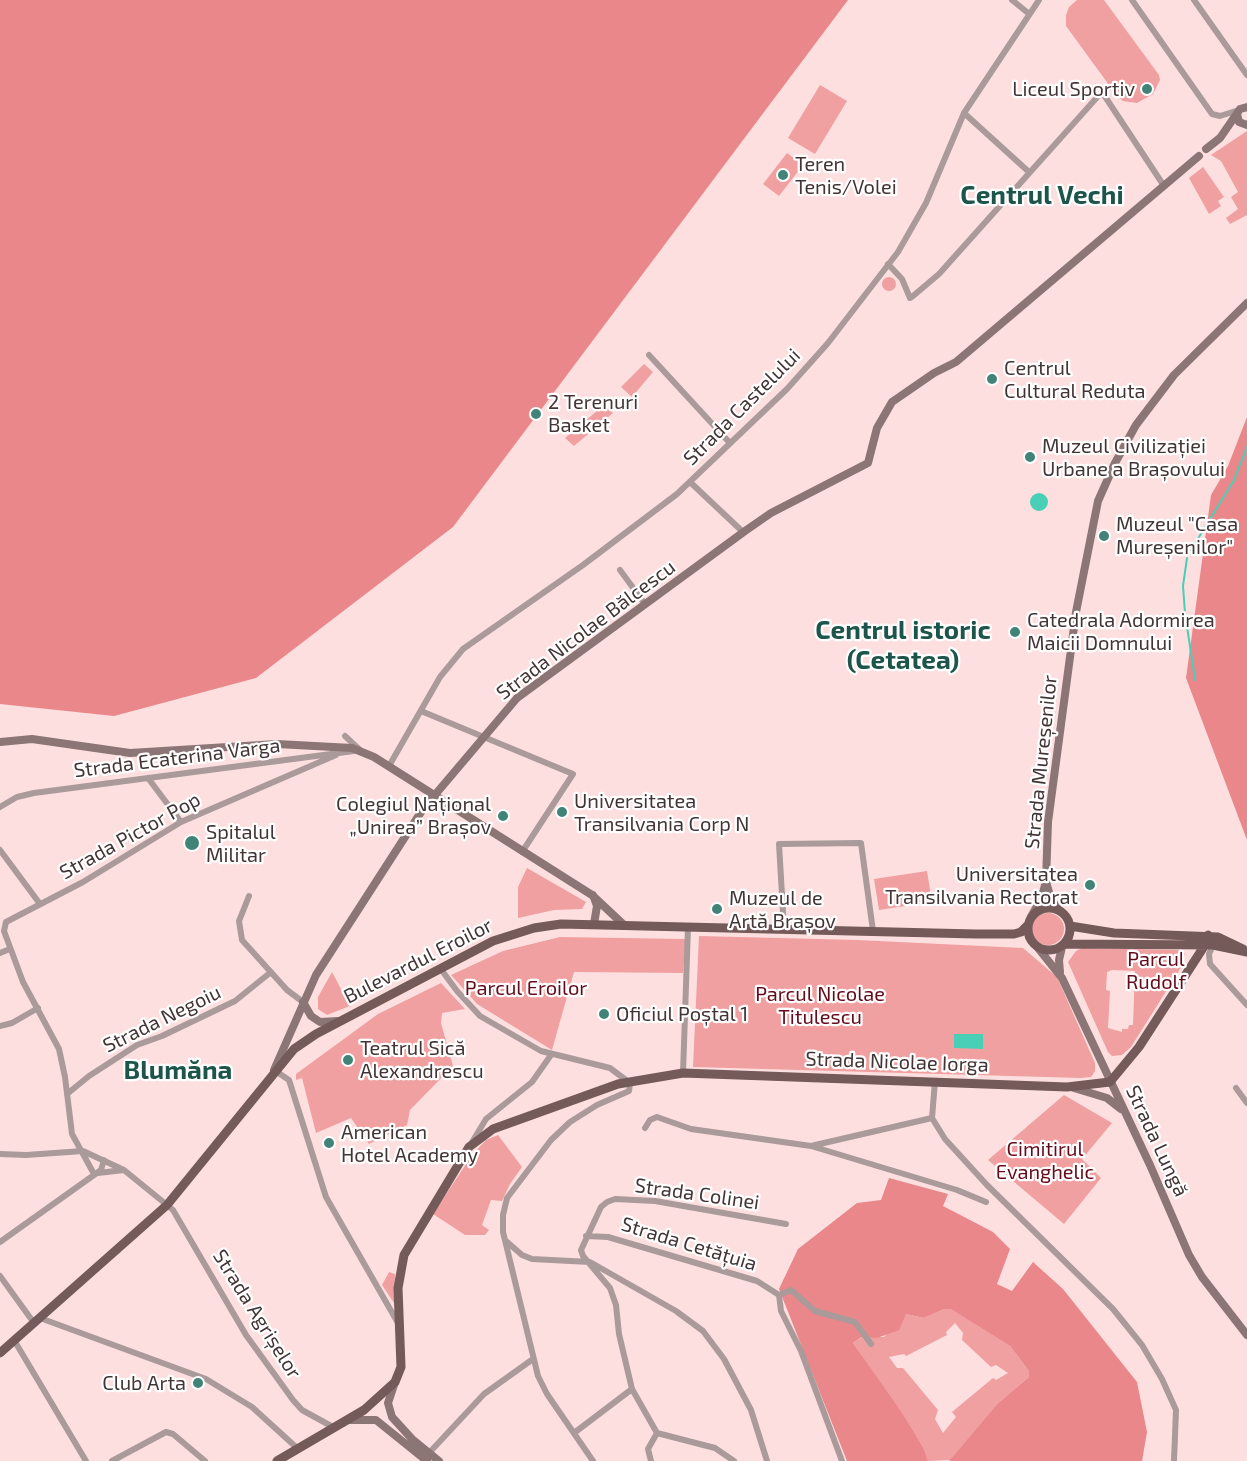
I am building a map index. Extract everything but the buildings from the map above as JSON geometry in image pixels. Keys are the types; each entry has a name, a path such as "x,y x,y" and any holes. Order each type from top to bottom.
{"main road":[{"path":"1063,945 1070,926 1064,914 1059,910 1047,908 1029,921 1029,938 1038,948 1050,950 1063,945 1190,945 1209,942"},
{"name":"Bulevardul Eroilor","path":"0,1353 167,1205 274,1070 294,1049 347,1018 493,942 534,927 594,924 1014,934 1021,932 1029,921"},
{"path":"1070,926 1114,933 1186,935 1209,942"},
{"path":"1186,935 1190,945 1190,964"},
{"name":"Strada Lungă","path":"1110,1082 1139,1047 1190,964 1209,942"},
{"name":"Strada Nicolae Iorga","path":"469,1147 493,1129 629,1082 683,1073 935,1080 1067,1087 1110,1082"},
{"path":"277,1461 287,1458 297,1448 373,1403 395,1382 401,1367 398,1288 404,1255 469,1147"}],"street":[{"path":"1012,0 1028,13"},
{"name":"Strada Castelului","path":"389,766 440,677 463,649 583,565 690,482 800,375 828,343 888,264 926,203 964,113 1028,13 1039,0"},
{"path":"1132,0 1212,114 1220,116 1243,108"},
{"path":"1194,0 1247,75"},
{"path":"888,264 902,279 910,298 939,274 1100,94 1104,95 1164,186 1218,140 1243,108"},
{"path":"1243,108 1239,122 1247,125"},
{"path":"964,113 1029,172"},
{"name":"Strada Nicolae Bălcescu","path":"274,1070 303,1002 329,954 434,796 517,698 771,513 868,463 877,428 892,402 934,373 956,362 1164,186"},
{"name":"Strada Mureșenilor","path":"1059,910 1051,899 1046,881 1048,822 1076,612 1092,525 1104,486 1137,425 1174,375 1247,303"},
{"path":"649,355 729,442"},
{"path":"690,482 743,532"},
{"path":"620,570 645,604"},
{"path":"421,711 573,774 522,852"},
{"path":"345,736 360,751"},
{"path":"0,742 47,741 88,749 130,753 278,744 342,747 360,751 389,766 592,895 624,925"},
{"name":"Strada Ecaterina Varga","path":"0,807 17,797 34,793 360,751"},
{"name":"Strada Pictor Pop","path":"10,949 4,926 9,919 83,882 181,822 336,755"},
{"path":"148,778 181,822"},
{"path":"784,929 778,844 861,843 873,931"},
{"path":"0,850 40,904"},
{"name":"Strada Mureșenilor","path":"1029,921 1046,881"},
{"path":"592,895 597,906 594,924"},
{"path":"249,896 239,921 240,934 271,972 303,1002 311,1016 320,1022 347,1018"},
{"path":"683,1073 688,927"},
{"path":"1209,942 1210,964 1247,1005"},
{"path":"1063,945 1059,965 1062,978 1110,1082"},
{"path":"1038,948 1062,978"},
{"path":"0,953 10,949 22,981 59,1049 67,1094 69,1123 79,1150 94,1174"},
{"path":"440,968 480,1016 551,1055 609,1068 629,1082 629,1091 597,1105 570,1122 535,1159 507,1198 502,1225 533,1359 547,1394 593,1461"},
{"name":"Strada Negoiu","path":"67,1094 89,1076 137,1045 162,1036 235,1001 271,972"},
{"path":"0,1026 12,1023 38,1008"},
{"path":"469,1147 486,1119 532,1082 551,1055"},
{"path":"274,1070 289,1080 331,1208 386,1298 400,1326"},
{"path":"935,1080 932,1118 945,1139 1024,1222 1113,1309 1142,1345 1162,1379 1176,1410 1174,1461"},
{"name":"Strada Lungă","path":"1110,1082 1150,1165 1189,1255 1202,1277 1247,1335"},
{"path":"1067,1087 1088,1090 1107,1098 1125,1112"},
{"path":"1236,1088 1247,1103"},
{"path":"645,1128 650,1120 657,1117 691,1129 811,1146 957,1190 986,1202"},
{"path":"811,1146 932,1118"},
{"path":"0,1154 26,1155 79,1150"},
{"name":"Strada Agrișelor","path":"79,1150 124,1170 173,1210 246,1335 293,1400 302,1410 333,1427"},
{"path":"0,1242 104,1168 104,1160"},
{"path":"94,1174 124,1170"},
{"name":"Strada Colinei","path":"586,1236 601,1208 607,1202 615,1199 667,1203 786,1224"},
{"path":"586,1236 581,1250 583,1256 590,1262 676,1311 712,1341 751,1410 767,1461"},
{"name":"Strada Cetățuia","path":"586,1236 608,1237 757,1281 779,1295 790,1290 815,1311 855,1322 871,1344"},
{"path":"506,1240 522,1255 532,1259 590,1262 610,1288 616,1305 619,1334 632,1389 657,1433 715,1448 734,1461"},
{"path":"0,1276 37,1321 206,1379 252,1407 297,1448"},
{"path":"779,1295 781,1311 801,1351 843,1461"},
{"path":"14,1340 86,1461"},
{"path":"428,1457 484,1394 533,1359"},
{"path":"395,1382 388,1403 392,1417 428,1457"},
{"path":"574,1433 632,1389"},
{"path":"346,1420 376,1420 428,1457 439,1461"},
{"path":"112,1461 166,1432 173,1434 205,1461"},
{"path":"651,1461 648,1449 657,1433"}],"green space":[{"path":"1077,0 1104,0 1159,75 1160,80 1153,94 1137,103 1123,101 1117,96 1066,26 1069,7"},
{"path":"820,85 847,101 815,154 788,138"},
{"path":"1247,131 1247,215 1230,224 1226,218 1238,209 1231,197 1238,192 1221,161 1211,155"},
{"name":"Teren Tenis/Volei","path":"787,153 803,165 779,196 763,184"},
{"path":"1203,167 1224,197 1218,201 1221,206 1209,214 1189,178"},
{"path":"886,277 892,277 896,284 892,291 886,291 882,287 882,281"},
{"path":"644,364 653,372 632,397 621,387"},
{"path":"604,405 613,413 574,446 565,438"},
{"path":"527,868 586,902 582,909 554,910 518,918 518,887"},
{"path":"927,871 932,902 879,910 874,879"},
{"path":"1048,913 1060,917 1064,929 1060,941 1048,945 1036,941 1032,929 1036,917"},
{"name":"Parcul Nicolae Titulescu","path":"699,936 858,940 1023,948 1057,977 1095,1063 1095,1071 1091,1077 1081,1078 693,1067"},
{"name":"Parcul Eroilor","path":"560,937 686,939 683,973 574,972 552,1050 477,1004 451,975 503,951"},
{"name":"Parcul Rudolf","path":"1082,948 1179,950 1185,953 1182,966 1131,1047 1122,1055 1112,1056 1108,1052 1068,962 1076,951","holes":["1112,970 1135,971 1133,1025 1129,1025 1128,1029 1122,1029 1122,1032 1108,1028 1110,991 1106,990 1107,972"]},
{"path":"332,972 350,1006 327,1015 318,1009 318,997"},
{"path":"441,983 465,1009 442,1013 441,1023 453,1066 410,1110 407,1125 369,1144 351,1118 316,1133 302,1078 296,1080 296,1074 378,1014"},
{"name":"Cimitirul Evanghelic","path":"1064,1095 1112,1123 1082,1159 1101,1178 1064,1224 988,1160"},
{"path":"498,1135 522,1167 502,1201 491,1200 482,1225 489,1230 485,1235 465,1235 433,1214 472,1155 486,1140"},
{"path":"389,1272 395,1274 394,1303 382,1285"},
{"path":"944,1309 952,1309 1010,1346 1029,1371 1029,1377 997,1404 950,1460 928,1461 924,1449 853,1343 861,1337 884,1337 906,1314 924,1318","holes":["955,1323 963,1333 962,1340 991,1367 996,1365 1008,1373 996,1380 993,1378 952,1412 956,1417 943,1433 935,1419 938,1410 903,1368 897,1368 889,1357 904,1354 906,1356 947,1335 946,1332"]}],"shaded area":[{"path":"0,0 848,0 453,527 256,678 114,716 0,704"},
{"path":"1247,417 1247,840 1186,678 1211,495 1228,466"},
{"path":"1039,493 1045,496 1048,502 1045,508 1039,511 1033,508 1030,502 1033,496"},
{"path":"954,1034 983,1034 983,1049 954,1048"},
{"path":"889,1178 948,1194 943,1206 993,1232 1010,1249 997,1284 1012,1291 1033,1262 1063,1289 1137,1382 1147,1432 1142,1461 949,1461 997,1404 1029,1377 1029,1371 1010,1346 951,1309 944,1309 924,1318 906,1314 899,1330 877,1338 861,1337 853,1343 902,1413 924,1449 928,1461 847,1461 779,1289 798,1249 857,1203 881,1200"}],"waterway":[{"path":"1191,550 1234,480 1247,447"},
{"path":"1187,558 1183,586 1195,680"}],"place":[{"name":"Liceul Sportiv","path":"1147,89"},
{"name":"Teren Tenis/Volei","path":"783,175"},
{"name":"Centrul Cultural Reduta","path":"992,379"},
{"name":"2 Terenuri Basket","path":"536,414"},
{"name":"Muzeul Civilizației Urbane a Brașovului","path":"1030,457"},
{"name":"Muzeul \"Casa Mureșenilor\"","path":"1104,536"},
{"name":"Catedrala Adormirea Maicii Domnului","path":"1015,632"},
{"name":"Universitatea Transilvania Corp N","path":"562,812"},
{"name":"Colegiul Național „Unirea” Brașov","path":"503,816"},
{"name":"Spitalul Militar","path":"192,843"},
{"name":"Universitatea Transilvania Rectorat","path":"1090,885"},
{"name":"Muzeul de Artă Brașov","path":"717,909"},
{"name":"Oficiul Poștal 1","path":"604,1014"},
{"name":"Teatrul Sică Alexandrescu","path":"348,1060"},
{"name":"American Hotel Academy","path":"329,1143"},
{"name":"Club Arta","path":"198,1383"}],"district":[{"name":"Centrul Vechi","path":"1042,195"},
{"name":"Centrul istoric (Cetatea)","path":"903,645"},
{"name":"Blumăna","path":"178,1070"}]}
